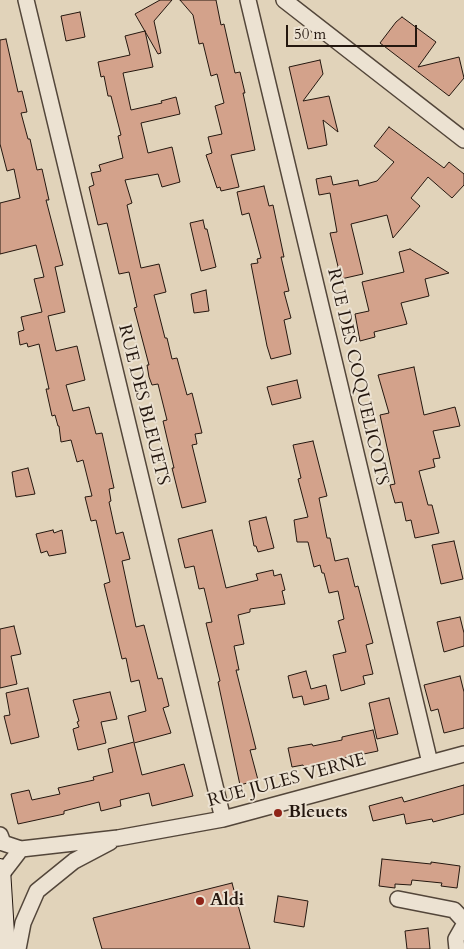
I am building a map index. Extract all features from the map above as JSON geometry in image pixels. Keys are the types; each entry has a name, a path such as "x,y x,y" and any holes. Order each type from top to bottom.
{"main road":[{"path":"1,872 5,949"}],"street":[{"name":"RUE DES BLEUETS","path":"26,0 223,819"},
{"name":"RUE DES COQUELICOTS","path":"248,0 430,763"},
{"path":"284,0 464,140"},
{"name":"RUE JULES VERNE","path":"21,849 118,838 223,819 464,754"},
{"path":"0,835 3,843 21,849 1,872"},
{"name":"RUE JULES VERNE","path":"18,949 23,923 37,891 74,861 118,838"},
{"path":"398,899 454,910 464,920"},
{"path":"457,949 456,939 464,925"}],"building":[{"path":"160,0 172,0 154,21 161,53 158,54 135,14"},
{"path":"180,0 216,0 221,25 224,24 235,73 240,72 255,150 231,155 239,187 221,191 220,187 217,188 206,155 212,153 208,137 222,134 215,106 224,103 217,74 211,76 203,43 199,44 193,15"},
{"path":"80,12 85,37 66,41 61,16"},
{"path":"402,17 436,42 418,67 459,57 464,78 449,96 380,43"},
{"path":"145,31 153,67 123,73 131,110 162,103 161,101 176,97 180,114 141,123 148,153 172,147 180,182 162,187 158,174 125,180 132,203 127,205 141,268 159,264 166,292 154,295 172,359 177,358 187,395 192,393 202,433 195,434 197,444 192,445 206,502 182,508 163,421 167,420 158,384 152,385 149,377 147,365 149,365 134,308 137,307 129,272 119,274 107,223 98,225 89,187 94,185 91,173 101,171 99,165 123,158 118,136 121,135 111,96 108,96 104,76 101,77 98,62 130,55 125,36"},
{"path":"6,39 18,92 22,91 27,112 21,113 28,139 30,139 37,170 42,169 49,200 46,200 63,265 55,267 65,312 48,316 56,351 77,346 85,380 66,385 73,411 89,407 96,434 102,433 114,488 109,489 111,501 109,502 116,534 123,532 130,559 122,561 136,627 144,625 158,679 162,678 169,706 163,708 171,733 134,743 142,775 184,764 193,796 152,806 149,793 120,800 121,806 101,811 99,802 64,811 64,814 18,824 11,794 29,790 32,800 60,794 58,788 94,780 93,777 113,772 108,749 134,742 128,716 146,711 139,680 131,682 126,658 122,659 104,584 110,582 96,520 91,521 85,497 92,496 83,460 77,462 71,440 61,442 59,426 55,415 52,416 46,389 49,389 39,344 28,347 27,343 20,345 18,332 24,330 21,317 42,312 34,279 44,277 36,245 0,254 0,203 20,198 14,169 7,171 0,144 0,40"},
{"path":"320,60 323,74 303,101 329,96 338,132 323,120 327,145 308,149 289,67"},
{"path":"389,127 444,168 449,162 464,174 464,185 452,198 428,177 411,198 420,206 393,238 387,215 351,224 363,274 341,279 330,233 337,232 330,193 319,195 316,179 331,176 333,185 358,180 359,186 377,181 394,162 374,146"},
{"path":"264,186 269,206 273,205 284,257 281,257 289,291 284,292 291,318 284,320 291,354 271,359 251,264 258,263 257,259 261,258 249,213 242,215 237,192"},
{"path":"203,220 216,267 201,271 190,223"},
{"path":"410,249 449,273 425,279 429,296 401,303 407,324 374,332 375,337 360,341 355,314 369,311 362,282 404,272 399,252"},
{"path":"206,290 209,311 194,313 191,294"},
{"path":"414,367 424,415 455,407 460,426 433,431 440,458 433,459 435,467 419,471 428,505 432,505 439,533 415,538 411,520 406,521 402,502 395,503 390,485 395,484 380,415 389,413 378,375"},
{"path":"297,380 301,398 272,405 267,387"},
{"path":"313,441 327,496 319,498 327,538 330,538 335,561 348,558 355,587 358,586 373,643 366,645 373,674 363,676 365,684 341,691 333,655 346,652 338,621 344,619 338,591 329,593 320,565 314,567 308,542 297,542 294,520 308,517 298,479 301,478 293,445"},
{"path":"28,468 35,494 16,497 12,472"},
{"path":"266,517 274,548 258,552 256,546 254,546 249,521"},
{"path":"53,530 54,533 62,530 66,553 49,556 47,551 41,553 36,534"},
{"path":"212,530 226,588 258,580 256,574 273,570 274,576 281,574 285,590 282,591 285,604 250,609 250,612 238,615 244,644 234,646 239,670 236,670 256,749 250,750 258,780 240,785 218,682 220,681 206,623 212,622 204,588 199,589 194,566 185,568 178,539"},
{"path":"454,541 463,579 441,584 432,545"},
{"path":"460,617 464,633 464,646 444,652 437,622"},
{"path":"14,626 21,654 11,656 17,684 0,688 0,629"},
{"path":"306,671 311,689 326,685 329,699 304,705 302,696 293,698 288,676"},
{"path":"460,676 464,692 464,728 444,733 438,709 431,711 424,685"},
{"path":"28,688 39,737 11,744 4,716 10,715 6,693"},
{"path":"110,692 117,719 101,722 106,743 78,750 73,729 79,727 77,722 79,721 73,700"},
{"path":"389,698 398,734 377,739 369,703"},
{"path":"373,730 378,751 316,764 305,769 303,765 292,767 288,748 312,744 313,746 342,740 342,737"},
{"path":"464,785 464,814 433,822 432,819 406,824 404,814 373,821 369,806 402,797 404,802"},
{"path":"382,859 460,866 457,888 441,886 442,883 412,880 411,885 395,884 395,888 379,886"},
{"name":"Aldi","path":"232,883 250,949 102,949 93,918"},
{"path":"278,896 308,901 304,927 274,922"},
{"path":"428,928 430,949 407,949 405,931"}],"place":[{"name":"Bleuets","path":"278,813"},
{"name":"Aldi","path":"200,901"}]}
